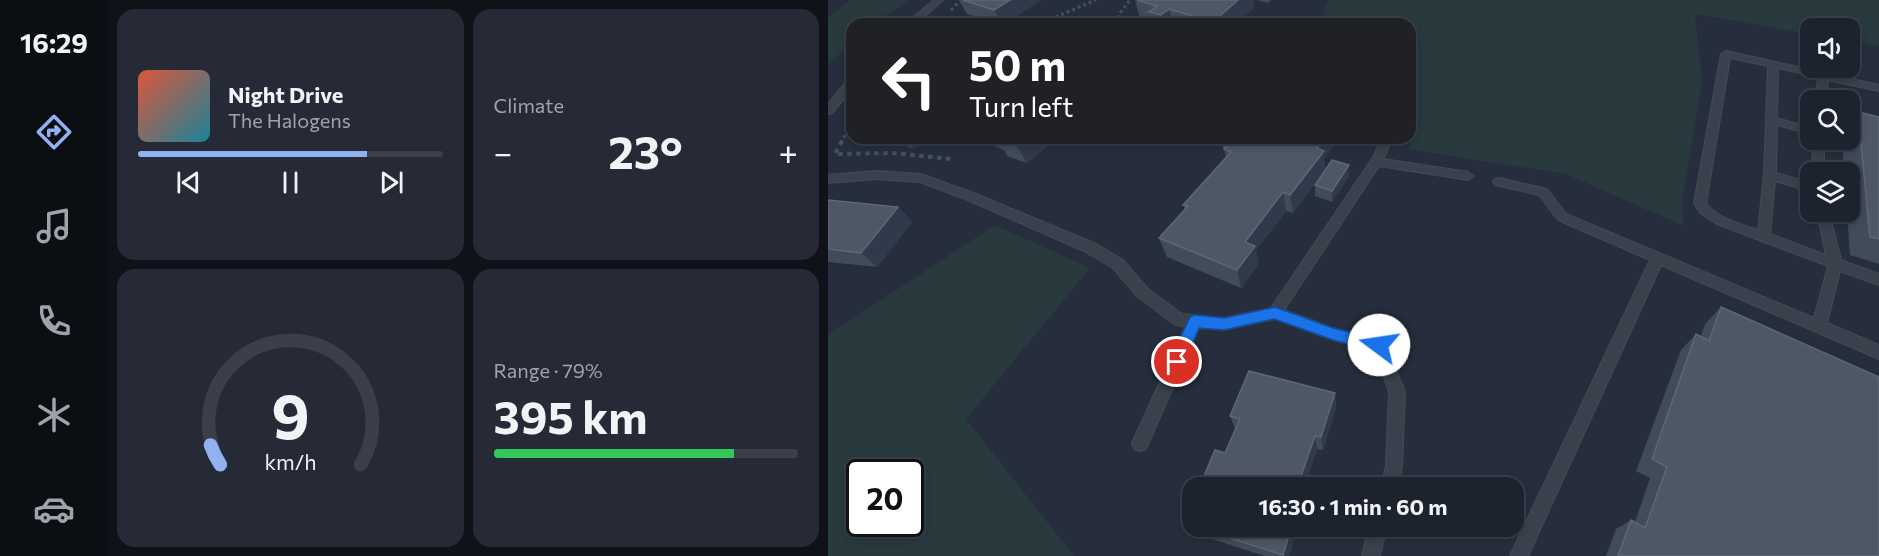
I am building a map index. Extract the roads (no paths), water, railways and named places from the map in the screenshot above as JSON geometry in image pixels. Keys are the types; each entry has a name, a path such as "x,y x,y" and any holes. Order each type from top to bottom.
{"lane":[{"path":"917,18 939,0"},
{"path":"1800,69 1726,54 1700,203 1704,210 1721,221 1879,280"},
{"path":"1763,237 1770,175 1773,63"},
{"path":"1836,78 1879,88"},
{"path":"828,111 846,89"},
{"path":"1771,120 1800,128"},
{"path":"1275,313 1376,162 1384,144"},
{"path":"1376,162 1468,176"},
{"path":"828,179 876,175 921,178 972,197 1091,248 1118,264 1142,292 1179,320 1224,324 1275,313 1333,334 1379,345 1397,392 1392,477"},
{"path":"1770,175 1800,184"},
{"path":"1499,182 1543,192 1562,217 1879,352"},
{"path":"1819,326 1834,264 1825,222"},
{"path":"1519,556 1658,257"},
{"path":"1140,443 1195,321"},
{"path":"1371,556 1375,537"}]}
